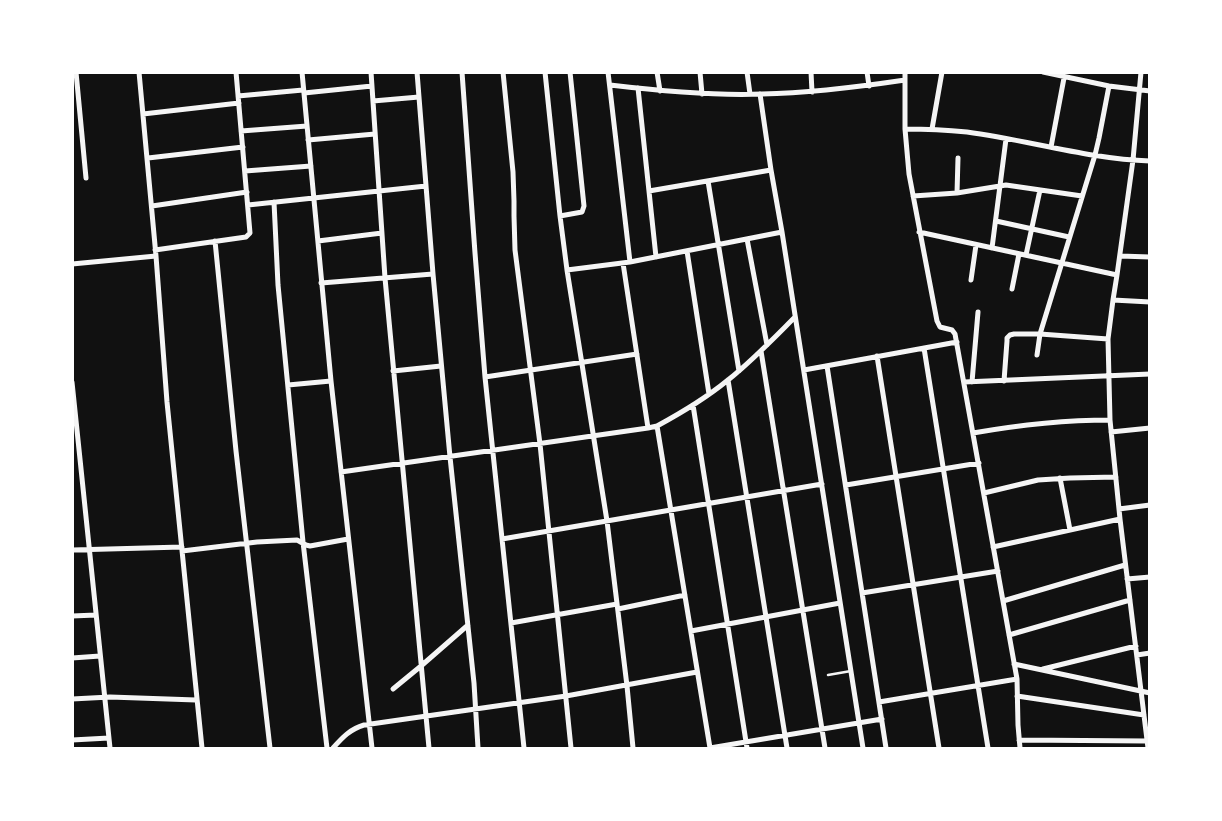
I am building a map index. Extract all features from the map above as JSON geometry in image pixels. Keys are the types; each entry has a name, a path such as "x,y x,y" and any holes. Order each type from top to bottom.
{"street":[{"path":"76,72 86,178"},
{"path":"139,72 148,158 167,402 202,748"},
{"path":"72,264 156,253 246,237 248,235 250,230 236,72"},
{"path":"302,72 340,472 372,748"},
{"path":"371,72 393,371 430,748"},
{"path":"417,72 441,366 468,625 478,748"},
{"path":"462,72 485,377 524,748"},
{"path":"503,72 514,172 515,250 540,444 571,748"},
{"path":"544,72 567,270 607,521 634,748"},
{"path":"560,216 582,212 584,206 570,72"},
{"path":"608,72 630,262"},
{"path":"658,72 660,91"},
{"path":"700,72 702,94"},
{"path":"747,72 750,94"},
{"path":"811,72 812,92"},
{"path":"867,72 868,86"},
{"path":"905,72 906,129 913,196 937,321 940,327 954,332 957,342 1017,679 1020,748"},
{"path":"932,129 942,72"},
{"path":"1042,72 1109,86 1150,91"},
{"path":"1142,72 1120,256 1112,300 1108,338 1110,420 1125,565 1148,748"},
{"path":"1051,147 1064,78"},
{"path":"610,85 702,94 760,94 812,92 905,80"},
{"path":"238,96 372,86"},
{"path":"1037,355 1040,334 1095,155 1109,86"},
{"path":"638,88 656,257"},
{"path":"760,94 863,748"},
{"path":"373,101 419,97"},
{"path":"143,114 239,103"},
{"path":"241,131 307,126"},
{"path":"906,129 967,132 1095,155 1150,161"},
{"path":"308,140 375,134"},
{"path":"992,248 1006,139"},
{"path":"148,158 243,147"},
{"path":"956,193 958,158"},
{"path":"245,171 311,166"},
{"path":"649,191 771,170"},
{"path":"708,181 739,370"},
{"path":"913,196 956,193 1000,185 1082,196"},
{"path":"248,205 426,186"},
{"path":"1026,256 1040,190"},
{"path":"152,206 247,192"},
{"path":"274,202 276,261 303,542 327,748"},
{"path":"996,221 1069,237"},
{"path":"567,270 630,262 782,232"},
{"path":"920,232 1117,275"},
{"path":"318,241 382,233"},
{"path":"747,239 766,345"},
{"path":"215,241 236,452 270,748"},
{"path":"971,280 976,245"},
{"path":"686,251 709,394"},
{"path":"1012,290 1019,254"},
{"path":"1120,256 1150,256"},
{"path":"624,263 648,428"},
{"path":"321,283 433,274"},
{"path":"1112,300 1150,302"},
{"path":"972,382 978,312"},
{"path":"340,472 657,426 728,380 795,317"},
{"path":"1004,381 1007,338 1014,334 1108,338"},
{"path":"804,370 957,342"},
{"path":"924,348 988,748"},
{"path":"761,351 825,748"},
{"path":"485,377 637,354"},
{"path":"877,356 939,748"},
{"path":"393,371 441,366"},
{"path":"827,366 886,748"},
{"path":"964,382 1150,374"},
{"path":"728,380 787,748"},
{"path":"288,386 331,381"},
{"path":"72,382 110,748"},
{"path":"693,404 747,748"},
{"path":"973,433 1042,423 1110,420"},
{"path":"657,426 710,748 882,718"},
{"path":"1112,432 1150,428"},
{"path":"846,485 978,463"},
{"path":"1060,478 1070,530"},
{"path":"984,493 1038,480 1116,478"},
{"path":"502,539 822,484"},
{"path":"1119,509 1150,505"},
{"path":"993,547 1120,519"},
{"path":"72,550 182,549 295,540 310,546 348,540"},
{"path":"1003,601 1125,565"},
{"path":"862,593 998,571"},
{"path":"1127,579 1150,577"},
{"path":"511,623 685,595"},
{"path":"1009,635 1130,600"},
{"path":"690,631 840,602"},
{"path":"72,616 96,615"},
{"path":"392,688 421,666 468,625"},
{"path":"1040,669 1136,646"},
{"path":"1137,655 1150,653"},
{"path":"72,658 100,656"},
{"path":"1014,664 1150,693"},
{"path":"333,748 350,731 359,726 566,696 698,672"},
{"path":"879,702 1017,679"},
{"path":"1018,696 1144,715"},
{"path":"72,699 196,700"},
{"path":"72,740 108,738"},
{"path":"1019,740 1147,741"}],"lane":[{"path":"828,675 851,671"}]}
